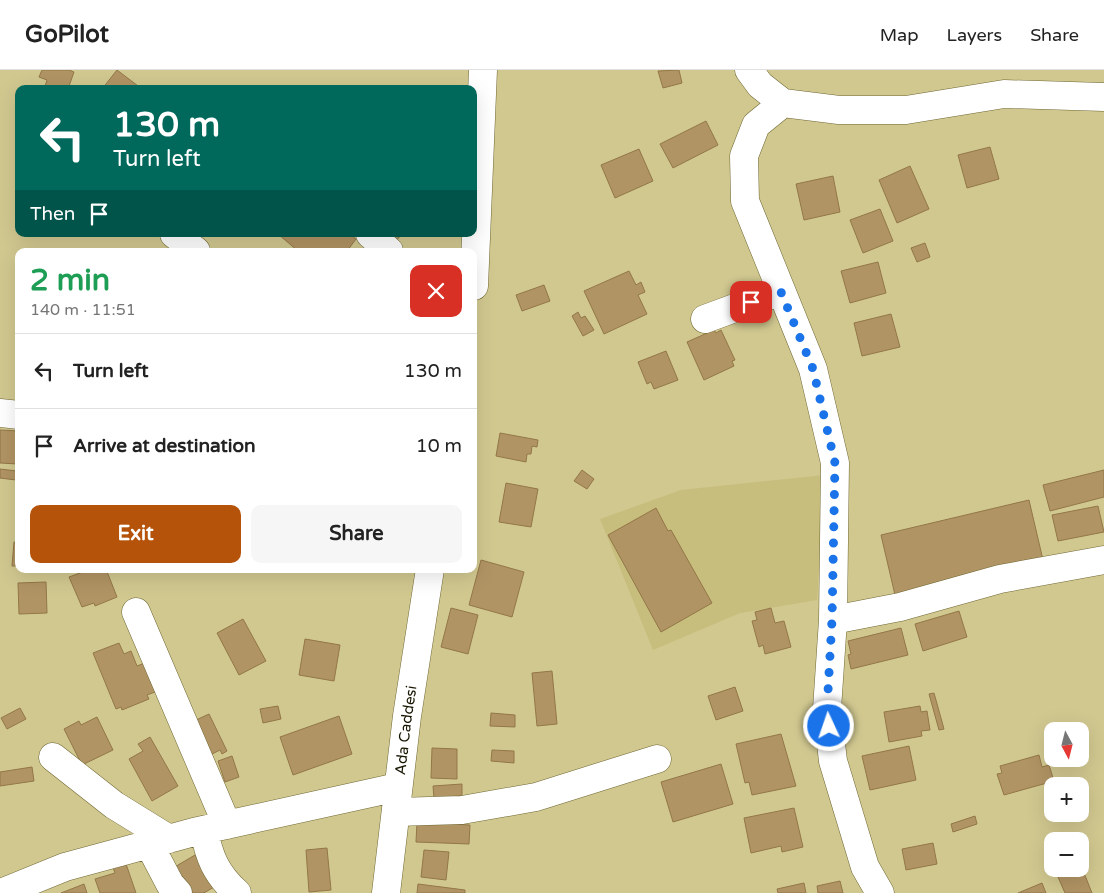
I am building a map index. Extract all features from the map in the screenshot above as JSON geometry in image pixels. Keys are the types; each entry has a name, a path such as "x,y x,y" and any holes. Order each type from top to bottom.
{"street":[{"path":"477,214 483,70"},
{"path":"749,70 760,85 783,103 839,110 906,110 1004,94 1104,97"},
{"path":"783,103 756,125 744,156 745,201 813,369 835,463 832,620 827,709 833,761 865,867 880,893"},
{"path":"178,237 192,248"},
{"path":"373,237 386,248"},
{"path":"705,319 781,292"},
{"path":"0,413 15,415"},
{"path":"832,620 900,607 1000,579 1104,560"},
{"name":"Ada Caddesi","path":"386,893 406,716 429,573"},
{"path":"136,612 216,828 208,851 222,880 237,893"},
{"path":"53,757 159,841 170,884 178,893"},
{"path":"1,893 65,867 159,841 216,828 397,799 462,810 536,797 657,759"}],"shaded area":[{"path":"825,475 817,600 740,613 653,650 600,519 681,490"}],"building":[{"path":"42,70 69,70 74,72 69,85 45,85 47,80 39,77"},
{"path":"117,70 137,85 105,85"},
{"path":"679,70 682,83 663,88 658,71"},
{"path":"706,121 718,145 673,168 660,144"},
{"path":"990,147 999,179 967,188 958,155"},
{"path":"639,149 653,181 615,198 601,165"},
{"path":"910,166 929,209 897,223 879,180"},
{"path":"833,176 840,212 804,220 796,184"},
{"path":"880,209 893,241 863,253 850,220"},
{"path":"282,237 353,237 356,239 349,248 294,248"},
{"path":"391,237 399,237 396,241"},
{"path":"925,243 930,257 917,262 911,248"},
{"path":"878,262 886,293 850,303 841,271"},
{"path":"629,271 636,285 641,282 645,292 638,295 647,314 604,334 584,291"},
{"path":"544,285 550,301 522,311 516,295"},
{"path":"578,312 581,318 585,316 594,330 583,336 572,316"},
{"path":"891,314 900,347 862,356 854,323"},
{"path":"714,330 716,333 721,330 735,360 732,361 734,366 704,380 687,342"},
{"path":"666,351 678,380 654,389 651,382 647,384 638,362"},
{"path":"0,430 15,431 15,464 0,463"},
{"path":"500,433 538,440 537,447 532,446 531,454 527,454 526,462 496,456"},
{"path":"0,469 15,471 15,480 0,478"},
{"path":"582,470 594,479 587,489 574,481"},
{"path":"1104,470 1104,497 1050,511 1043,485"},
{"path":"506,483 538,489 531,527 499,522"},
{"path":"1029,500 1043,560 895,595 881,535"},
{"path":"1098,506 1104,532 1058,541 1052,515"},
{"path":"656,508 668,531 671,530 712,603 661,632 608,535"},
{"path":"14,542 15,542 15,566 12,566"},
{"path":"481,560 524,572 512,617 469,605"},
{"path":"80,573 108,573 117,597 95,606 94,603 82,607 69,577"},
{"path":"46,582 47,613 19,614 18,583"},
{"path":"451,608 478,615 468,654 441,647"},
{"path":"771,608 775,623 784,621 791,647 765,654 763,645 759,647 752,621 757,620 755,612"},
{"path":"959,611 967,637 923,651 915,624"},
{"path":"243,619 266,661 239,675 217,633"},
{"path":"901,628 908,655 851,669 848,655 851,654 848,641"},
{"path":"305,639 340,645 334,681 299,675"},
{"path":"119,643 124,654 131,651 137,666 147,662 155,692 147,695 149,699 122,710 121,707 116,709 93,653"},
{"path":"552,671 557,724 537,726 532,673"},
{"path":"735,687 743,711 716,720 708,696"},
{"path":"934,693 944,729 939,730 929,694"},
{"path":"278,706 281,719 263,723 260,709"},
{"path":"920,706 921,712 927,711 930,730 921,731 922,736 889,742 884,712"},
{"path":"20,708 26,719 7,729 1,718"},
{"path":"491,713 515,715 515,727 490,726"},
{"path":"209,714 227,751 222,754 220,750 212,754 196,720"},
{"path":"339,716 352,754 293,775 280,737"},
{"path":"97,717 113,750 82,765 64,729 79,721 81,725"},
{"path":"781,734 796,786 752,795 749,782 745,783 736,744"},
{"path":"150,737 178,786 152,801 129,759 143,751 138,744"},
{"path":"909,746 916,780 870,790 862,756"},
{"path":"432,748 457,749 457,779 431,778"},
{"path":"492,750 514,751 514,763 491,761"},
{"path":"1039,755 1042,767 1050,768 1053,777 1044,777 1044,784 1004,795 997,774 1002,773 1000,766"},
{"path":"232,756 239,777 225,782 218,761"},
{"path":"721,764 733,804 673,822 661,782"},
{"path":"32,767 34,781 0,786 0,772"},
{"path":"462,784 462,796 434,798 433,786"},
{"path":"794,808 803,847 782,852 781,846 751,853 744,818"},
{"path":"975,816 977,824 953,832 951,824"},
{"path":"417,822 470,825 469,844 416,842"},
{"path":"933,843 937,864 906,870 902,849"},
{"path":"327,848 331,890 309,892 306,850"},
{"path":"424,850 449,852 446,880 421,877"},
{"path":"195,855 214,887 204,893 188,893 173,868"},
{"path":"125,861 136,893 100,893 95,879 115,873 112,865"},
{"path":"1058,877 1086,877 1092,893 1065,893"},
{"path":"840,881 843,893 818,893 817,886"},
{"path":"804,883 806,893 778,893 777,889"},
{"path":"1042,883 1046,893 1018,893"},
{"path":"84,884 87,893 61,893"},
{"path":"418,884 465,890 465,893 417,893"}],"route":[{"path":"751,302 781,292 813,369 835,463 832,620 827,709 829,726"}]}
